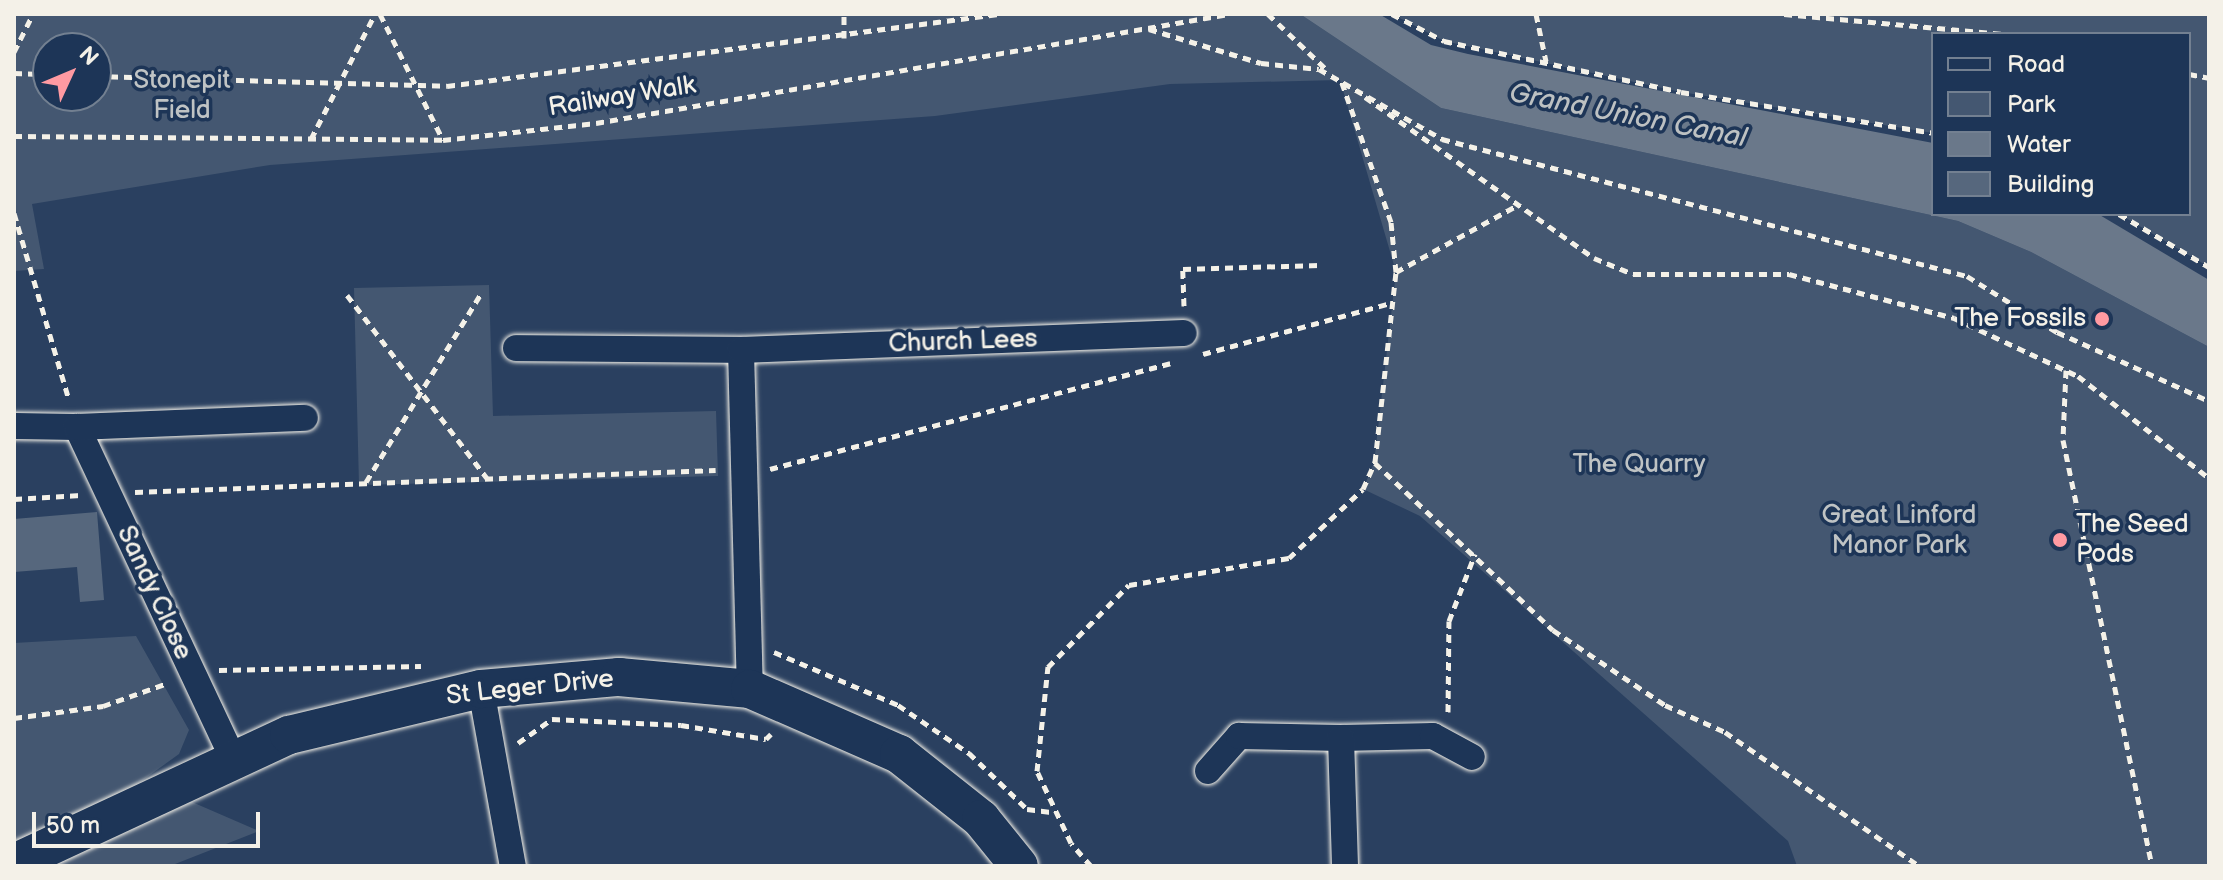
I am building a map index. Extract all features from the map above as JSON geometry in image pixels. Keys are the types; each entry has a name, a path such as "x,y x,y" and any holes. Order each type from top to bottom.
{"street":[{"name":"Church Lees","path":"516,348 741,350 1184,346"},
{"path":"741,350 744,469 768,695"},
{"path":"14,426 77,427 305,418"},
{"name":"Sandy Close","path":"77,427 233,759"},
{"name":"St Leger Drive","path":"14,863 233,759 304,731 481,689 619,677 768,695 899,754 981,819 1019,866"},
{"path":"481,689 513,866"},
{"path":"1208,771 1239,736 1433,736 1472,757"},
{"path":"1341,738 1345,866"}],"path":[{"path":"14,52 33,14"},
{"path":"311,139 378,14"},
{"path":"378,14 417,84 443,140"},
{"path":"844,14 844,38"},
{"path":"112,76 417,84 844,38 998,14"},
{"name":"Railway Walk","path":"14,136 443,140 596,123 1229,14"},
{"path":"1268,14 1300,50 1516,206 1594,258 1633,274 1789,274 1954,318 2066,370 2209,478"},
{"path":"1392,14 1444,41 1931,133"},
{"path":"1536,14 1546,61"},
{"path":"1784,14 1981,32"},
{"path":"1149,29 1341,79 1456,144 1967,276 2057,332 2209,401"},
{"path":"1091,866 1071,843 1037,771 1048,667 1129,585 1289,558 1339,503 1363,489 1375,462 1396,272 1391,222 1341,79"},
{"path":"1396,272 1516,206"},
{"path":"14,213 77,427"},
{"path":"2122,216 2209,267"},
{"path":"1184,346 1183,269 1320,265"},
{"path":"365,482 482,292"},
{"path":"347,295 419,395 488,478"},
{"path":"14,499 365,482 784,469 1184,346 1391,303"},
{"path":"2066,370 2063,440 2152,866"},
{"path":"1375,462 1553,630 1621,678 1725,732 1919,866"},
{"path":"1447,744 1449,621 1475,554"},
{"path":"495,771 530,728 552,719 681,725 766,739 768,695 793,657"},
{"path":"14,718 103,706 157,684 194,681 230,666 436,665"}],"green space":[{"name":"Great Linford Manor Park","path":"14,14 1300,14 1441,108 1958,221 2031,252 2209,347 2209,866 1797,866 1788,841 1420,516 1363,489 1374,463 1396,272 1340,80 1170,84 935,116 270,165 32,204 44,269 14,271"},
{"path":"1392,14 2209,14 2209,267 2122,216 2191,216 2191,32 1931,32 1931,133 1681,92 1444,41"},
{"path":"489,285 493,416 716,411 718,476 359,485 354,288"},
{"path":"136,636 189,730 179,754 71,832 185,799 259,831 170,866 14,866 14,643"}],"water":[{"name":"Grand Union Canal","path":"1300,14 1379,14 1431,45 1468,54 1931,143 1931,215 1441,108"},
{"path":"1935,216 2101,216 2209,280 2209,347 2031,252 1958,221"}],"building":[{"path":"97,512 104,600 80,602 77,567 14,572 14,519"}],"place":[{"name":"The Fossils","path":"2102,319"},
{"name":"The Seed Pods","path":"2060,540"}],"park label":[{"name":"Stonepit Field","path":"182,96"},
{"name":"The Quarry","path":"1639,465"}]}
